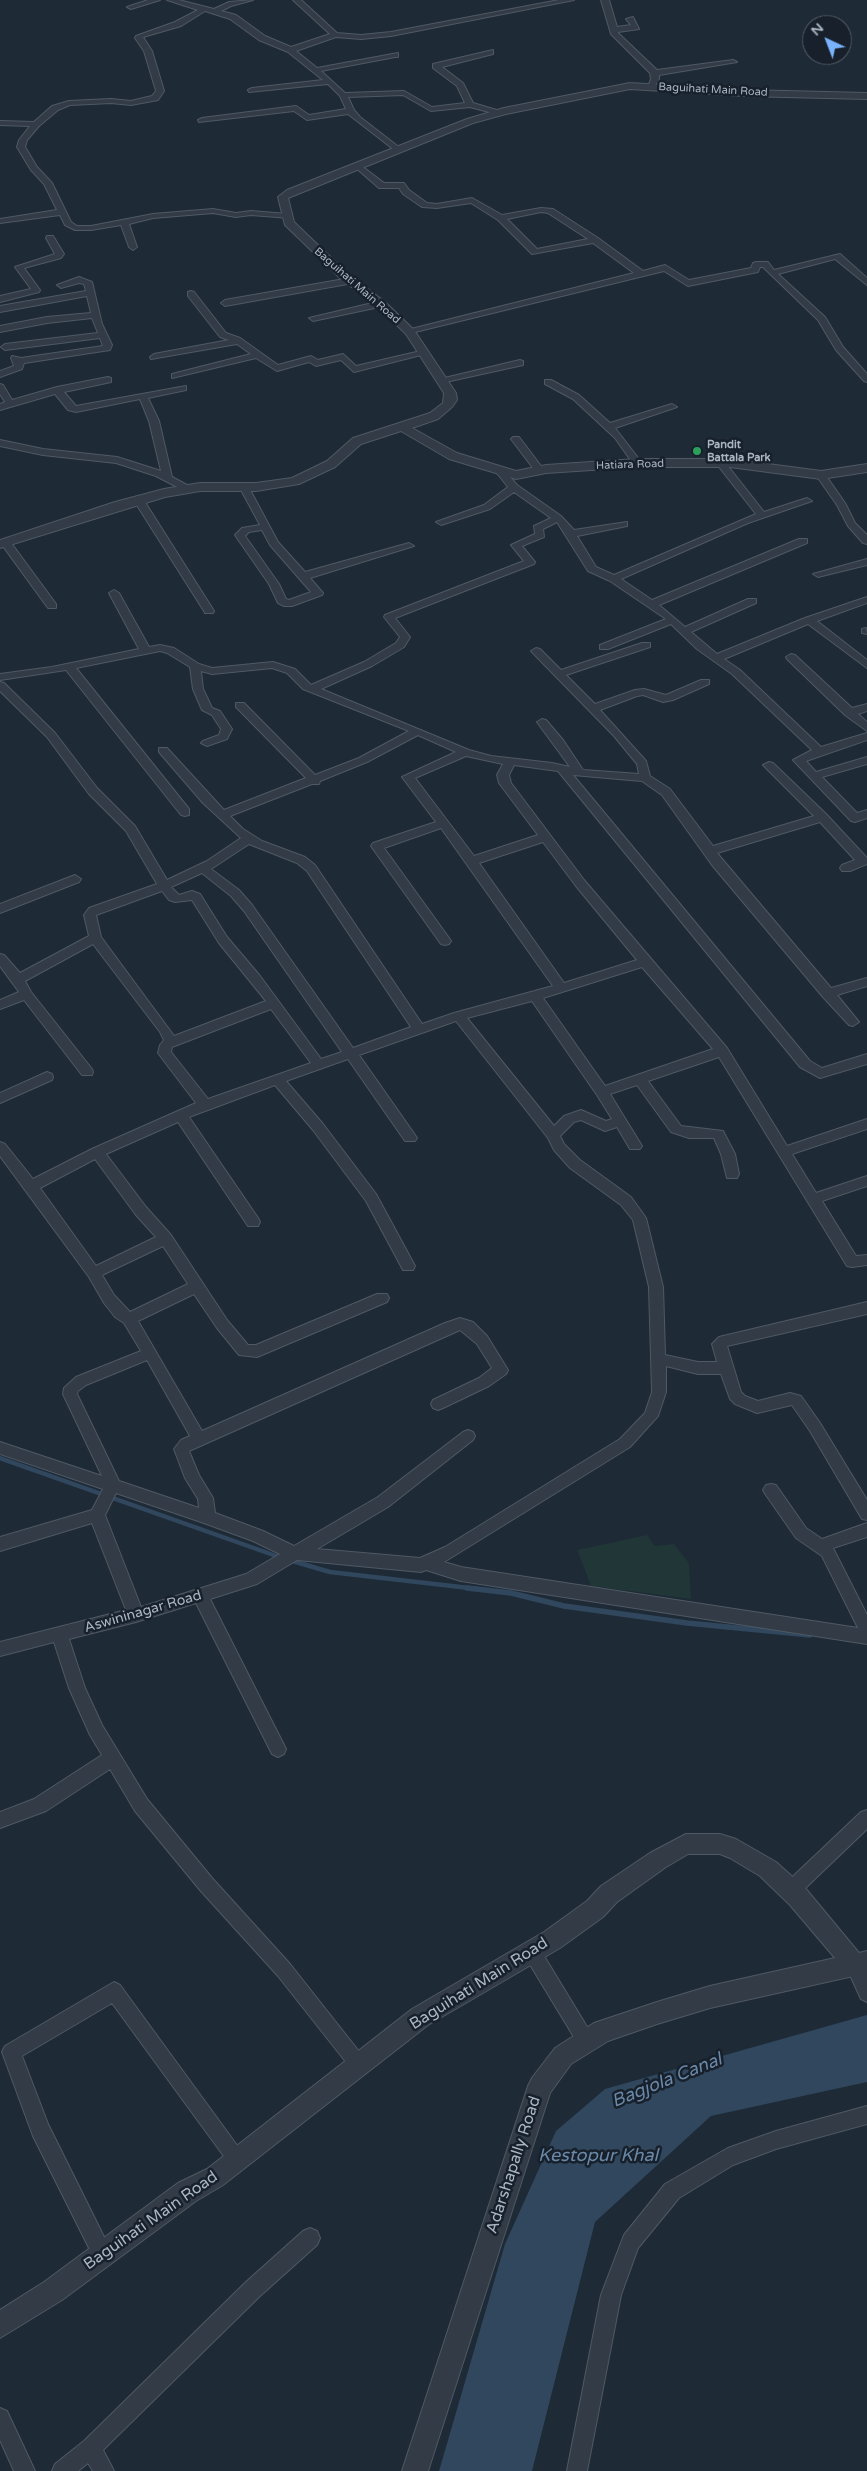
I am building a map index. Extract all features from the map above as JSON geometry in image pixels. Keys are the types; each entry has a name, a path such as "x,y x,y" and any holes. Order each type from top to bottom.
{"street":[{"path":"130,7 156,0"},
{"path":"171,0 233,17 262,38 291,50 330,82 342,95 350,111 369,130 397,150"},
{"path":"216,11 229,4 249,0"},
{"path":"297,0 335,35"},
{"path":"291,50 335,35 361,37 391,34 570,0"},
{"path":"605,0 614,30 621,41 654,73 655,79 650,87"},
{"path":"204,9 178,24 140,36 148,51 160,91 154,98 131,103 111,101 61,105 36,124 23,140 21,147 34,168 48,184 68,223 75,228 124,222 153,216 214,211 222,211 236,216 251,213 287,216"},
{"path":"614,30 636,28 630,20"},
{"path":"470,105 460,85 436,66 490,52"},
{"path":"316,70 395,55"},
{"path":"654,73 733,62"},
{"path":"252,90 330,82"},
{"name":"Baguihati Main Road","path":"3,543 138,499 186,488 245,488 284,484 311,475 331,464 357,441 402,428 434,416 448,405 451,400 450,393 410,332 381,304 350,281 308,244 289,223 283,198 291,192 470,121 497,113 630,86 744,93 867,96"},
{"path":"342,95 404,93 431,108 470,105 497,113"},
{"path":"202,120 296,108 307,118 350,111"},
{"path":"0,123 36,124"},
{"path":"359,166 382,186 401,185 406,192 425,205 438,206 472,200 501,218 535,252 595,240"},
{"path":"501,218 550,210 641,274"},
{"path":"0,221 61,212"},
{"path":"124,222 133,247"},
{"path":"0,299 36,290 19,266 58,256 60,254 50,238"},
{"path":"772,273 837,256 863,276 867,282"},
{"path":"410,332 641,274 668,269 682,281 688,283 755,270 756,265 765,264 772,273 822,318 839,348 867,379"},
{"path":"19,361 101,350 108,345 102,334 92,293 85,280 61,285"},
{"path":"226,303 350,281"},
{"path":"0,309 92,293"},
{"path":"190,294 223,335 237,340 260,354 277,368 311,359 316,363 343,358 354,369 425,353"},
{"path":"313,318 381,304"},
{"path":"0,329 47,320 97,315"},
{"path":"2,344 102,334"},
{"path":"154,357 237,340"},
{"path":"0,374 19,367 19,361 2,344"},
{"path":"175,376 260,354"},
{"path":"441,380 520,363"},
{"path":"0,407 57,390 108,380"},
{"path":"548,382 576,397 618,436 637,463"},
{"path":"0,387 10,403"},
{"path":"57,390 71,408 76,409 183,388"},
{"path":"143,396 154,421 168,478"},
{"path":"608,427 672,407"},
{"name":"Hatiara Road","path":"402,428 453,456 516,475 540,470 637,463 721,462 821,475 867,468"},
{"path":"516,439 540,470"},
{"path":"0,443 43,452 118,460 168,478 186,488"},
{"path":"721,462 762,516"},
{"path":"501,472 514,487 558,518 571,534 592,569 614,578 673,620 716,658 736,672 819,751"},
{"path":"821,475 842,505 851,524 867,542"},
{"path":"441,522 487,507 514,487"},
{"path":"245,488 274,543 318,593 288,604 284,603 274,584 240,535 246,530 265,527"},
{"path":"138,499 209,611"},
{"path":"614,578 762,516 807,501"},
{"path":"313,688 368,664 400,645 405,637 389,617 530,562 516,545 540,534 538,528 558,518"},
{"path":"571,534 624,524"},
{"path":"652,604 803,541"},
{"path":"3,543 52,606"},
{"path":"304,576 409,546"},
{"path":"818,574 867,562"},
{"path":"114,593 145,650"},
{"path":"716,658 810,620 867,600"},
{"path":"684,631 752,601"},
{"path":"604,647 673,620"},
{"path":"810,620 867,665"},
{"path":"560,674 646,645"},
{"path":"0,677 25,675 160,648 170,650 195,666 222,671 259,665 273,665 291,671 307,687 313,688 329,697 418,731 465,752 578,773 645,778 666,792 710,851 716,862 781,936 827,994 853,1022"},
{"path":"536,651 618,734 642,763 645,778"},
{"path":"791,657 867,728"},
{"path":"195,666 198,689 207,710 216,713 227,729 223,737 207,743"},
{"path":"69,667 138,756 185,812"},
{"path":"593,709 635,693 644,692 663,699 668,698 705,682"},
{"path":"0,685 51,735 93,791 131,829 164,886 174,897 179,899 192,895 196,897 223,940 319,1065"},
{"path":"240,705 315,781"},
{"path":"849,713 867,707"},
{"path":"542,722 559,742 578,773"},
{"path":"222,815 315,781 363,760 418,731"},
{"path":"861,816 814,776 799,760 819,751 867,736"},
{"path":"163,750 222,815 248,839 301,860 312,868 419,1029"},
{"path":"465,752 408,777 472,861 560,987"},
{"path":"814,776 867,760"},
{"path":"510,761 503,775 505,784 645,962 722,1051 852,1262 867,1260"},
{"path":"769,765 826,821 863,861 846,868"},
{"path":"562,769 805,1064 820,1073 829,1072 867,1059"},
{"path":"710,851 826,821 861,816"},
{"path":"444,823 377,846 445,941"},
{"path":"472,861 545,837"},
{"path":"171,1042 150,1008 95,938 90,915 93,911 164,886 202,868 248,839"},
{"path":"202,868 235,893 248,908 410,1138"},
{"path":"0,909 75,879"},
{"path":"18,978 56,961 95,938"},
{"path":"0,958 18,978 26,994 87,1072"},
{"path":"31,1186 97,1152 205,1105 351,1052 459,1016 535,996 645,962"},
{"path":"827,994 867,982"},
{"path":"0,1005 26,994"},
{"path":"535,996 602,1092 636,1146"},
{"path":"205,1105 164,1053 166,1045 273,1003"},
{"path":"428,1564 547,1490 589,1467 625,1443 651,1416 659,1392 656,1287 639,1218 626,1201 575,1164 559,1147 553,1135 459,1016"},
{"path":"602,1092 722,1051"},
{"path":"0,1098 47,1077"},
{"path":"640,1079 676,1130 689,1133 718,1134 728,1154 732,1174"},
{"path":"278,1080 318,1127 371,1198 408,1266"},
{"path":"181,1116 254,1222"},
{"path":"553,1135 569,1119 581,1116 591,1118 605,1126 620,1121"},
{"path":"784,1152 867,1124"},
{"path":"0,1147 31,1186 94,1273 109,1299 120,1313 129,1319 199,1439"},
{"path":"97,1152 141,1211 166,1239 236,1343 244,1351 257,1351 382,1298"},
{"path":"813,1198 867,1181"},
{"path":"94,1273 166,1239"},
{"path":"129,1319 197,1286"},
{"path":"867,1308 724,1341 718,1344 735,1395 740,1400 757,1408 790,1399 796,1400 816,1427 867,1514"},
{"path":"207,1517 205,1498 193,1478 181,1449 186,1444 450,1327 460,1324 468,1326 482,1340 501,1370 484,1382 438,1404"},
{"path":"136,1615 106,1499 111,1478 70,1394 70,1388 80,1381 150,1354"},
{"path":"658,1359 698,1368 726,1368"},
{"name":"Aswininagar Road","path":"0,1649 136,1615 251,1580 383,1502 468,1436"},
{"path":"0,1448 106,1499 207,1517 258,1536 287,1557 428,1564 461,1574 867,1637"},
{"path":"772,1490 801,1533 807,1539 821,1546 832,1560 867,1631"},
{"path":"0,1544 106,1499"},
{"path":"821,1546 867,1530"},
{"path":"200,1596 278,1749"},
{"path":"60,1635 77,1688 112,1758 141,1805 206,1884 284,1970 359,2066"},
{"path":"0,1820 40,1805 112,1758"},
{"path":"790,1890 867,1818"},
{"name":"Baguihati Main Road","path":"0,2325 54,2291 102,2252 238,2159 420,2017 532,1952 595,1909 608,1894 632,1877 686,1844 720,1844 736,1849 768,1869 861,1963"},
{"path":"532,1952 586,2041"},
{"path":"861,1963 867,1993"},
{"name":"Adarshapally Road","path":"415,2471 540,2086 563,2056 602,2030 710,1997 861,1963"},
{"path":"102,2252 40,2130 11,2052 114,1991 238,2159"},
{"path":"577,2471 611,2295 631,2242 672,2190 728,2157 776,2140 867,2115"},
{"path":"62,2471 91,2448 253,2289 310,2238"},
{"path":"0,2418 25,2471"},
{"path":"91,2448 104,2471"}],"green space":[{"path":"647,1535 655,1546 674,1544 689,1563 691,1599 591,1586 577,1550"}],"water":[{"name":"Kestopur Khal","path":"867,2015 867,2082 711,2116 595,2222 532,2471 439,2471 505,2244 556,2131 605,2089"}],"waterway":[{"path":"0,1458 282,1558"},
{"path":"289,1560 330,1572 478,1589"},
{"path":"467,1588 511,1593 564,1606 687,1623 810,1635"}],"place":[{"name":"Pandit Battala Park","path":"697,451"}],"water label":[{"name":"Bagjola Canal","path":"667,2081"}]}
